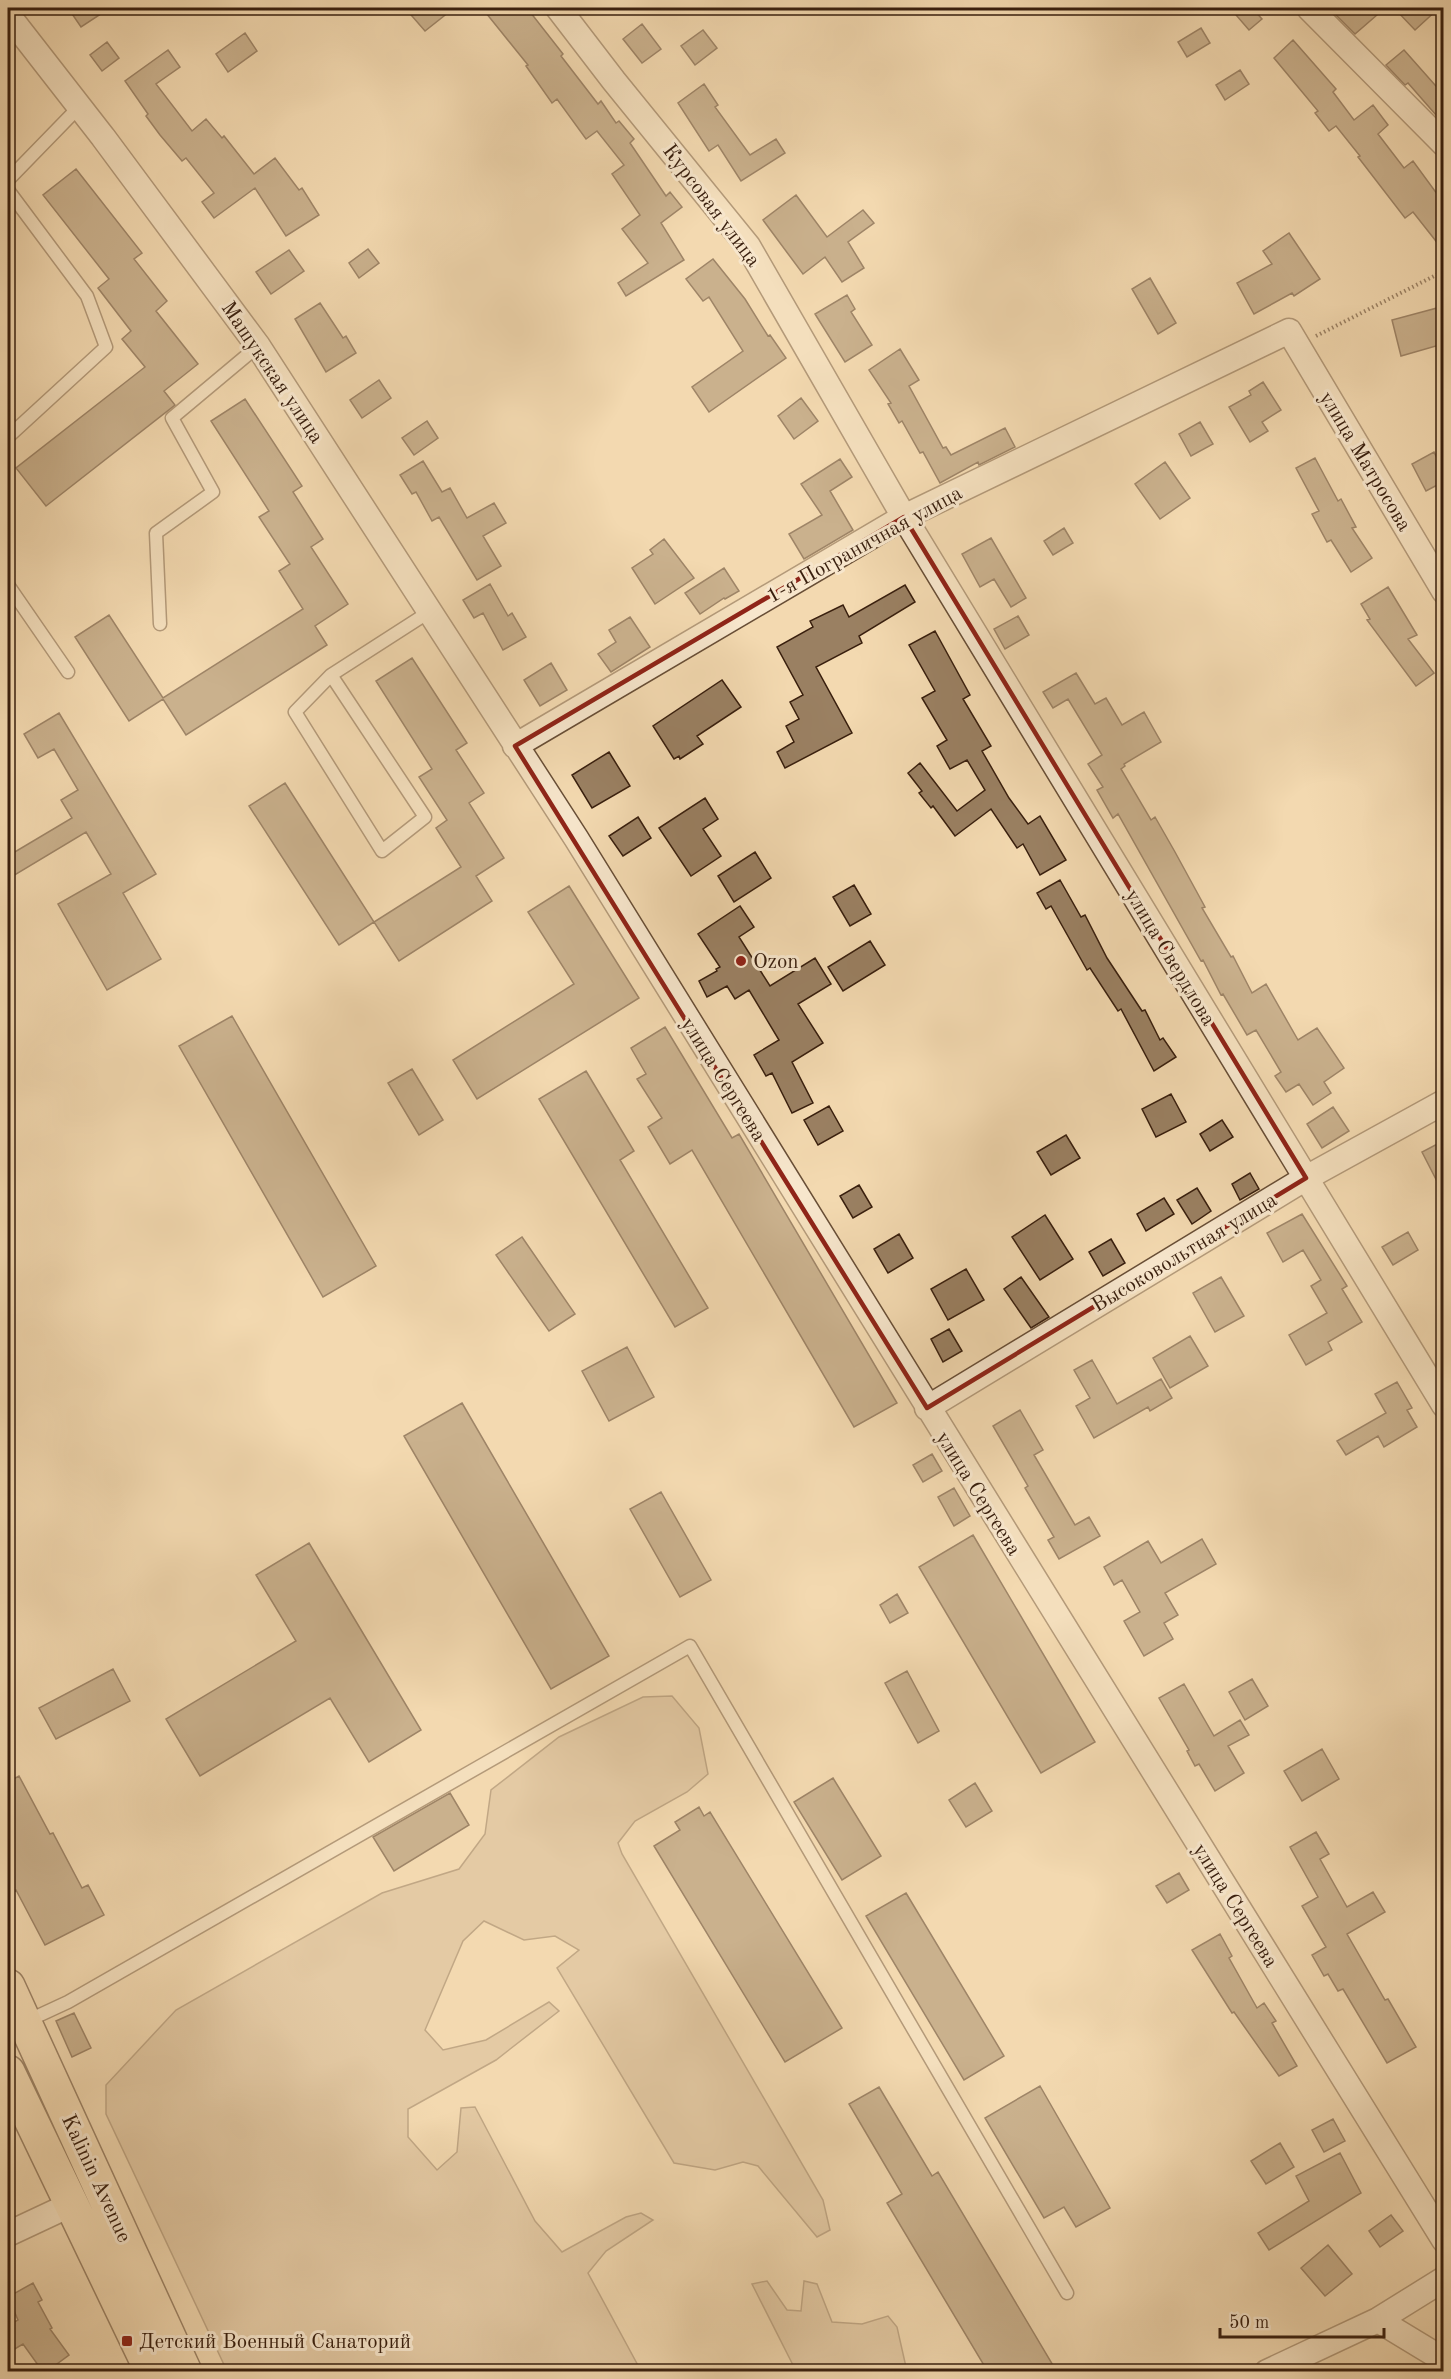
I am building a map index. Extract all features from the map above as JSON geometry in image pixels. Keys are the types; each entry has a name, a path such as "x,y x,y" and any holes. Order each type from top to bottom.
{"main road":[{"name":"Kalinin Avenue","path":"8,1986 185,2372"},
{"name":"Kalinin Avenue","path":"8,2072 152,2372"}],"street":[{"name":"Курсовая улица","path":"558,8 748,246 902,513"},
{"path":"1309,8 1443,144"},
{"name":"Машукская улица","path":"8,15 79,106 258,346 515,746"},
{"name":"1-я Пограничная улица","path":"515,746 902,513 1294,339"},
{"name":"улица Матросова","path":"1294,339 1443,591"},
{"name":"улица Свердлова","path":"902,513 1443,1405"},
{"name":"улица Сергеева","path":"515,746 576,838 1443,2240"},
{"name":"Высоковольтная улица","path":"927,1408 1306,1178 1443,1102"},
{"path":"8,2234 72,2204"},
{"path":"1266,2372 1378,2320 1443,2279"},
{"path":"1378,2320 1443,2360"}],"lane":[{"path":"8,180 79,106"},
{"path":"8,190 87,296 106,347 8,437"},
{"path":"160,624 156,533 213,492 172,418 258,346"},
{"path":"8,585 68,672"},
{"path":"331,675 424,817 382,851 295,712 331,675 429,612"},
{"path":"25,2022 78,1996 690,1646 1067,2293"}],"path":[{"path":"1294,339 1443,271"}],"highlighted area":[{"path":"904,517 1306,1178 927,1408 515,746"}],"shaded area":[{"path":"672,1696 699,1728 708,1774 687,1792 635,1821 618,1843 622,1854 823,2200 830,2230 817,2237 758,2166 743,2162 715,2170 674,2163 557,1968 579,1950 555,1936 524,1940 484,1921 463,1941 425,2030 443,2050 486,2040 549,2002 559,2011 496,2060 408,2109 408,2137 437,2170 457,2152 461,2108 475,2107 535,2221 562,2252 626,2217 641,2213 653,2220 606,2251 588,2273 641,2371 227,2371 106,2114 106,2085 176,2010 382,1893 459,1869 485,1834 491,1790 559,1737 643,1697"},
{"path":"767,2281 787,2310 801,2311 804,2281 817,2284 832,2322 862,2324 888,2316 897,2327 906,2367 909,2371 796,2371 752,2284"}],"building":[{"path":"68,8 110,8 81,27"},
{"path":"405,8 454,8 425,31"},
{"path":"482,8 527,8 598,104 601,101 616,123 619,121 634,139 630,143 666,196 670,192 682,207 661,223 684,260 626,296 618,283 648,263 622,229 640,215 612,174 624,165 597,131 586,139 557,99 552,103 526,66 528,65"},
{"path":"1230,8 1252,8 1262,19 1249,30"},
{"path":"1329,8 1385,8 1355,34"},
{"path":"1394,8 1439,8 1415,30"},
{"path":"642,24 661,49 642,63 623,39"},
{"path":"1201,28 1210,43 1187,57 1178,42"},
{"path":"703,30 717,48 695,65 681,46"},
{"path":"245,33 257,51 228,72 216,54"},
{"path":"1293,40 1336,89 1333,92 1354,120 1373,105 1388,125 1378,134 1404,168 1413,161 1443,202 1443,250 1413,212 1405,218 1336,126 1329,131 1315,113 1318,111 1274,58"},
{"path":"107,42 119,58 102,71 90,55"},
{"path":"168,50 180,67 156,84 192,131 206,119 222,138 224,136 254,174 275,158 299,190 302,188 319,215 286,236 255,188 214,218 202,202 214,193 186,158 182,161 160,135 125,81"},
{"path":"1404,50 1443,94 1443,123 1408,83 1405,85 1386,65"},
{"path":"1240,70 1249,84 1225,100 1216,85"},
{"path":"704,84 718,105 715,107 750,155 776,139 785,153 741,181 718,145 709,151 678,103"},
{"path":"76,169 142,253 134,259 167,301 156,311 198,364 164,391 175,405 46,506 16,468 145,367 122,339 131,331 98,288 109,279 43,195"},
{"path":"796,195 827,237 863,210 874,223 848,242 864,268 842,282 825,257 803,274 763,220"},
{"path":"1289,233 1320,279 1294,296 1292,293 1254,314 1237,283 1272,264 1263,251"},
{"path":"368,249 379,263 359,278 349,263"},
{"path":"289,250 304,271 271,294 256,272"},
{"path":"713,259 745,299 768,336 770,335 786,358 709,412 692,387 743,351 709,297 703,301 686,279"},
{"path":"1150,278 1176,323 1158,334 1132,289"},
{"path":"847,295 855,309 851,312 872,345 845,362 815,314"},
{"path":"320,303 343,338 346,336 356,353 326,372 295,319"},
{"path":"1437,308 1443,331 1443,344 1401,356 1392,320"},
{"path":"900,349 919,380 909,386 943,448 946,447 951,455 1005,428 1015,447 979,465 978,462 940,483 902,421 899,423 888,404 891,403 869,370"},
{"path":"379,380 391,398 362,418 350,400"},
{"path":"1263,382 1281,410 1262,422 1268,431 1250,442 1229,407 1251,395 1249,391"},
{"path":"801,398 818,421 794,439 778,416"},
{"path":"245,399 302,486 293,492 323,539 311,547 348,604 315,626 327,645 186,735 163,699 129,721 75,637 109,615 163,698 303,609 279,571 290,564 259,517 269,511 211,421"},
{"path":"427,421 438,438 414,455 402,438"},
{"path":"1200,422 1213,444 1191,456 1179,434"},
{"path":"1434,452 1443,471 1443,482 1426,491 1412,464"},
{"path":"1315,458 1338,501 1341,499 1356,527 1352,528 1372,558 1351,572 1331,540 1327,542 1312,514 1319,511 1296,468"},
{"path":"840,459 852,477 830,491 853,530 804,559 789,534 822,515 801,484"},
{"path":"423,461 442,492 450,488 467,518 494,503 506,523 483,536 501,566 477,580 439,517 432,521 416,492 412,494 400,475"},
{"path":"1165,462 1190,498 1160,519 1135,484"},
{"path":"1064,528 1073,543 1053,555 1044,541"},
{"path":"991,538 1026,598 1011,607 994,579 980,587 962,554"},
{"path":"664,539 694,578 655,604 632,568 653,554 650,550"},
{"path":"724,568 739,591 700,614 685,593"},
{"path":"490,584 508,616 512,613 526,637 503,650 483,613 474,618 463,600"},
{"path":"905,585 915,602 859,636 862,643 816,667 852,733 785,768 777,752 794,742 786,726 799,719 790,702 803,695 777,647 813,627 810,621 843,605 849,617"},
{"path":"1388,587 1417,635 1408,639 1434,673 1416,686 1367,620 1370,619 1361,604"},
{"path":"1018,616 1029,635 1005,649 994,629"},
{"path":"630,617 650,647 611,672 598,654 616,642 609,630"},
{"path":"935,631 970,695 963,699 991,746 982,751 1009,798 1028,824 1040,816 1066,860 1040,875 1023,844 1017,848 991,809 955,836 933,806 931,808 919,793 922,791 908,773 920,763 957,811 985,790 967,760 950,769 937,746 947,740 922,698 935,691 909,645"},
{"path":"412,658 467,743 456,750 484,793 469,803 504,858 476,876 492,901 399,961 374,922 461,867 436,828 447,820 419,777 432,769 376,681"},
{"path":"551,663 567,690 540,706 524,680"},
{"path":"1076,673 1095,704 1106,698 1122,725 1144,712 1161,742 1124,764 1125,766 1121,769 1151,820 1155,817 1205,907 1202,908 1231,957 1233,956 1252,993 1266,984 1298,1040 1317,1028 1344,1068 1324,1082 1331,1093 1313,1105 1299,1084 1286,1092 1275,1076 1281,1072 1256,1030 1247,1035 1223,994 1221,995 1203,960 1201,961 1118,814 1113,818 1097,790 1103,787 1088,764 1102,755 1068,699 1053,708 1043,692"},
{"path":"722,680 741,707 697,736 703,744 680,759 679,756 674,759 653,726"},
{"path":"59,713 156,874 123,893 161,959 107,990 58,904 111,874 86,832 8,879 8,856 72,818 61,800 78,790 54,749 38,758 24,734"},
{"path":"609,752 630,786 592,808 572,775"},
{"path":"285,783 374,922 339,945 249,806"},
{"path":"705,798 718,819 703,829 721,856 691,876 659,828"},
{"path":"638,817 651,838 623,856 609,836"},
{"path":"755,852 771,878 734,902 718,876"},
{"path":"1060,880 1081,917 1085,915 1107,958 1142,1011 1145,1010 1160,1040 1163,1038 1176,1057 1154,1071 1121,1009 1118,1011 1090,968 1087,970 1051,906 1046,909 1037,893"},
{"path":"854,885 871,914 850,926 833,897"},
{"path":"569,886 639,998 477,1099 453,1060 574,984 528,912"},
{"path":"740,906 754,927 739,937 770,986 815,958 831,984 798,1004 823,1043 792,1062 813,1103 792,1113 772,1073 766,1076 754,1055 779,1040 749,990 735,999 727,986 707,997 699,981 720,967 698,934"},
{"path":"870,941 885,965 843,991 828,967"},
{"path":"232,1016 376,1266 323,1297 179,1046"},
{"path":"665,1027 732,1138 739,1134 897,1403 854,1427 692,1150 670,1164 648,1127 662,1118 637,1079 646,1074 631,1048"},
{"path":"412,1069 443,1120 419,1135 388,1083"},
{"path":"586,1071 634,1151 620,1160 708,1308 675,1327 539,1099"},
{"path":"1171,1094 1186,1122 1156,1137 1142,1109"},
{"path":"829,1106 843,1131 818,1145 804,1120"},
{"path":"1333,1107 1349,1131 1322,1148 1307,1124"},
{"path":"1222,1120 1233,1137 1210,1151 1200,1134"},
{"path":"1066,1135 1080,1158 1051,1175 1037,1152"},
{"path":"1443,1141 1443,1193 1422,1152"},
{"path":"1250,1173 1259,1189 1240,1200 1232,1184"},
{"path":"859,1185 872,1207 853,1218 840,1196"},
{"path":"1197,1188 1211,1211 1192,1224 1177,1200"},
{"path":"1164,1198 1174,1214 1146,1231 1137,1214"},
{"path":"1302,1214 1347,1286 1342,1289 1362,1322 1328,1342 1332,1350 1306,1365 1289,1335 1327,1313 1311,1286 1321,1280 1303,1250 1283,1262 1267,1233"},
{"path":"1045,1215 1073,1259 1040,1280 1012,1237"},
{"path":"1408,1232 1418,1250 1393,1265 1382,1247"},
{"path":"899,1234 913,1258 888,1273 874,1249"},
{"path":"522,1237 575,1314 549,1331 496,1255"},
{"path":"1111,1239 1125,1263 1103,1276 1089,1252"},
{"path":"966,1269 984,1300 948,1320 931,1289"},
{"path":"1021,1277 1049,1317 1031,1328 1004,1289"},
{"path":"1221,1277 1244,1316 1215,1332 1193,1293"},
{"path":"949,1329 962,1351 943,1362 931,1339"},
{"path":"1190,1336 1208,1366 1170,1388 1153,1358"},
{"path":"627,1347 654,1397 609,1421 582,1371"},
{"path":"1092,1360 1117,1404 1161,1379 1172,1398 1150,1411 1148,1407 1094,1438 1076,1406 1090,1398 1074,1370"},
{"path":"1397,1382 1412,1408 1407,1410 1417,1427 1384,1447 1378,1436 1346,1455 1337,1441 1386,1413 1375,1394"},
{"path":"462,1403 609,1656 551,1689 404,1436"},
{"path":"1020,1410 1043,1450 1034,1455 1075,1525 1089,1517 1100,1536 1059,1559 1048,1540 1054,1537 1025,1488 1028,1486 993,1426"},
{"path":"932,1454 942,1471 923,1482 913,1465"},
{"path":"954,1488 970,1516 954,1526 938,1497"},
{"path":"661,1492 711,1580 680,1597 630,1509"},
{"path":"973,1535 1095,1742 1041,1773 919,1567"},
{"path":"1202,1539 1216,1564 1165,1593 1178,1615 1164,1623 1173,1639 1144,1656 1124,1621 1140,1612 1122,1580 1114,1585 1104,1567 1148,1541 1161,1563"},
{"path":"309,1543 421,1730 369,1762 330,1698 200,1776 166,1719 296,1641 256,1575"},
{"path":"897,1594 908,1613 890,1623 880,1605"},
{"path":"113,1669 130,1701 56,1739 39,1708"},
{"path":"907,1671 939,1731 918,1743 885,1683"},
{"path":"1252,1679 1268,1706 1245,1720 1229,1692"},
{"path":"1184,1684 1214,1736 1240,1720 1249,1735 1228,1746 1244,1773 1215,1791 1199,1764 1195,1766 1187,1751 1189,1750 1159,1698"},
{"path":"1322,1749 1339,1779 1302,1801 1284,1771"},
{"path":"19,1776 82,1888 88,1885 104,1915 45,1945 16,1890 8,1895 8,1782"},
{"path":"833,1778 881,1856 842,1880 794,1802"},
{"path":"975,1783 992,1811 966,1827 949,1800"},
{"path":"450,1793 469,1825 394,1871 373,1837"},
{"path":"699,1807 704,1816 710,1812 842,2028 785,2062 654,1846 680,1830 675,1822"},
{"path":"1316,1832 1329,1854 1320,1859 1347,1907 1373,1892 1385,1912 1347,1934 1385,2000 1388,1999 1416,2047 1387,2063 1343,1989 1338,1991 1328,1974 1324,1976 1312,1955 1326,1947 1302,1906 1318,1897 1290,1847"},
{"path":"1179,1873 1189,1890 1167,1903 1156,1886"},
{"path":"906,1893 1004,2056 964,2080 866,1916"},
{"path":"1220,1934 1232,1956 1229,1958 1257,2008 1264,2003 1276,2021 1272,2023 1297,2066 1279,2076 1234,2012 1232,2013 1192,1950"},
{"path":"74,2013 91,2048 72,2057 56,2021"},
{"path":"1040,2086 1110,2208 1076,2227 1064,2207 1044,2218 985,2118"},
{"path":"879,2087 932,2176 938,2172 1057,2372 988,2372 887,2203 902,2194 849,2104"},
{"path":"1333,2119 1345,2141 1324,2152 1312,2130"},
{"path":"1280,2143 1294,2167 1266,2184 1251,2161"},
{"path":"1340,2153 1361,2193 1269,2250 1258,2233 1309,2201 1296,2176"},
{"path":"1391,2215 1403,2231 1380,2247 1369,2231"},
{"path":"1328,2245 1352,2274 1325,2296 1301,2268"},
{"path":"33,2283 42,2300 38,2302 52,2328 50,2329 69,2355 46,2372 43,2372 23,2344 8,2353 8,2326 18,2320 8,2297"}],"place":[{"name":"Ozon","path":"741,961"},
{"name":"Детский Военный Санаторий","path":"127,2341"}]}
